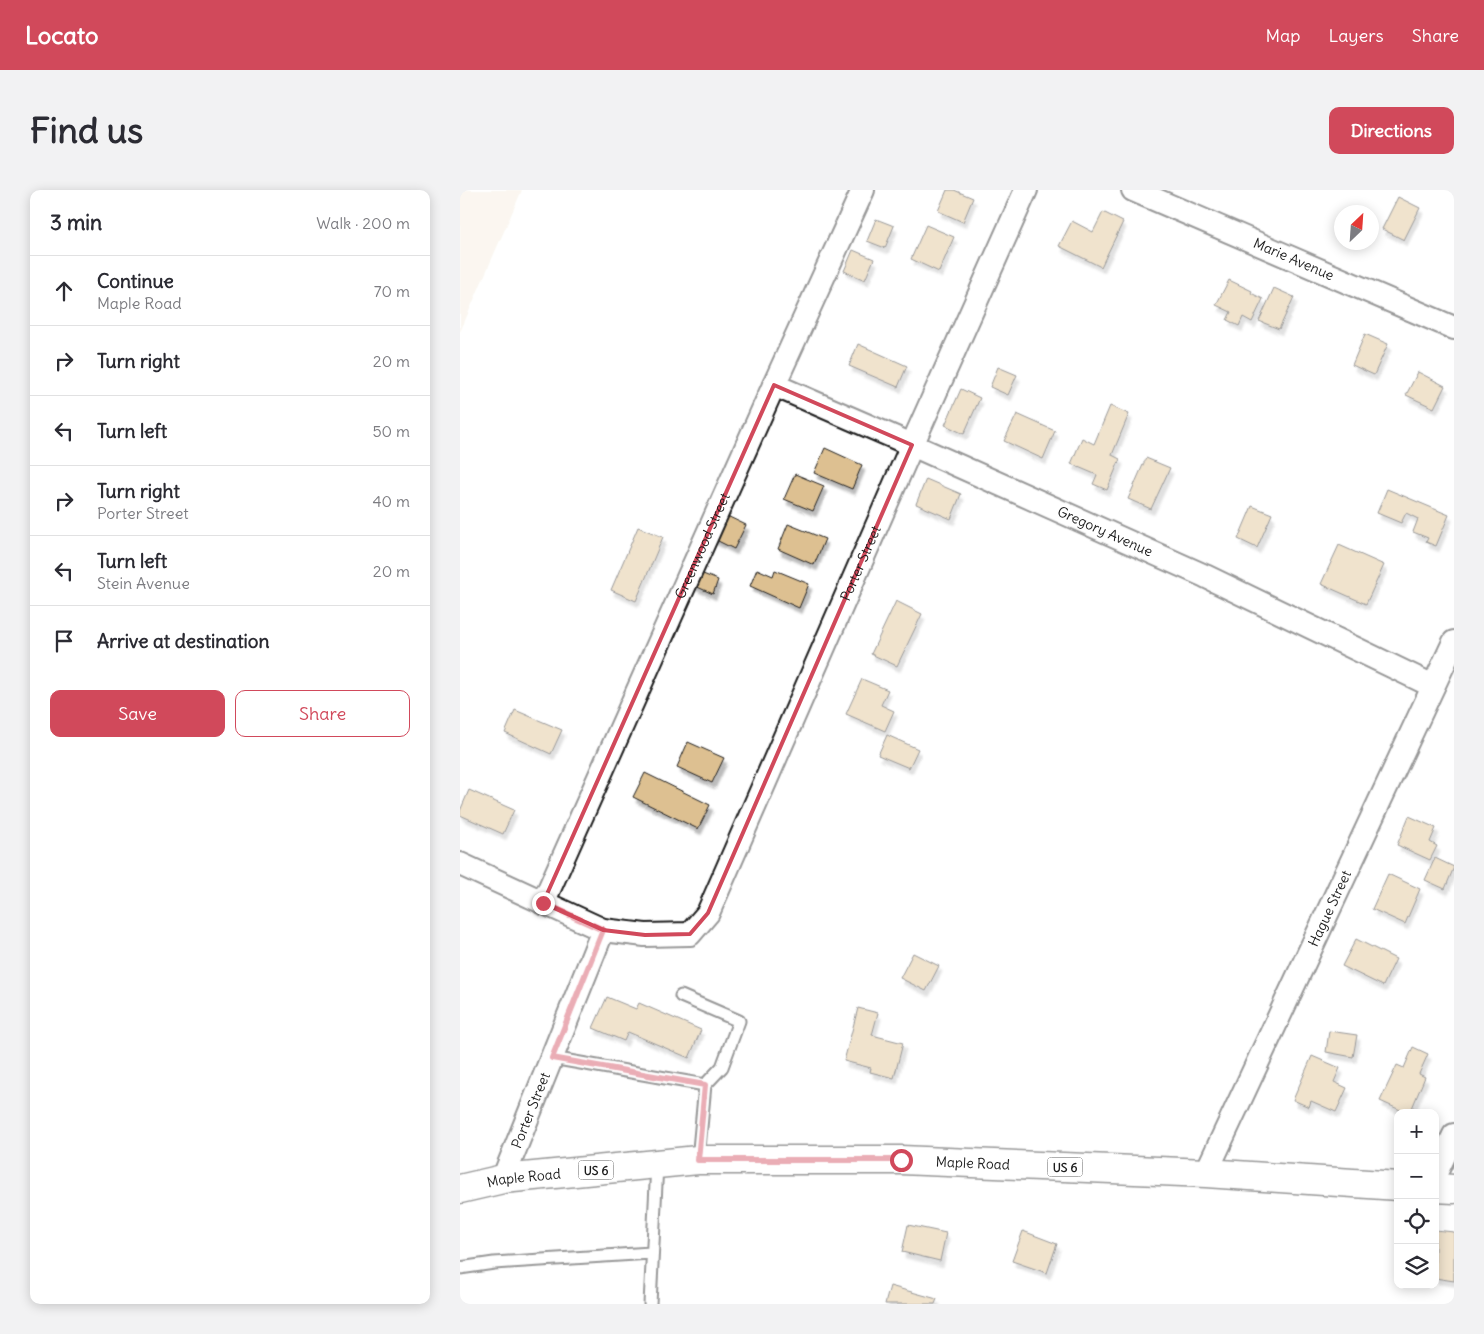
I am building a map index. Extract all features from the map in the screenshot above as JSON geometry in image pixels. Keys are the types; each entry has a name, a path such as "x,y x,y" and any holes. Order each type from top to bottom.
{"main road":[{"name":"Maple Road","path":"460,1189 504,1179 698,1160 901,1160 1206,1173 1394,1186"},
{"path":"1439,1188 1454,1189"}],"street":[{"name":"Greenwood Street","path":"543,903 863,190"},
{"name":"Porter Street","path":"504,1179 603,930 645,934 690,934 708,913 912,444 1026,190"},
{"name":"Marie Avenue","path":"1133,190 1454,328"},
{"name":"Gregory Avenue","path":"774,385 912,444 1205,576 1433,686"},
{"name":"Hague Street","path":"1206,1173 1454,642"},
{"path":"460,864 603,930"},
{"path":"1439,1167 1454,1135"}],"lane":[{"path":"681,996 739,1021 722,1067 705,1085 698,1160"},
{"path":"552,1058 705,1085"},
{"path":"650,1304 651,1252 657,1164"},
{"path":"460,1268 494,1263 651,1252"}],"highlighted area":[{"path":"774,385 912,445 708,913 690,934 645,935 603,930 543,903"}],"shaded area":[{"path":"460,190 522,190 460,332"}],"building":[{"path":"947,190 954,190 973,198 963,222 938,211"},
{"path":"1398,197 1420,208 1404,240 1382,229"},
{"path":"1103,212 1123,222 1101,267 1059,246 1072,221 1093,232"},
{"path":"876,219 894,226 885,248 867,241"},
{"path":"926,225 954,237 939,272 911,259"},
{"path":"853,250 874,259 865,280 844,271"},
{"path":"1229,280 1252,291 1251,293 1263,299 1252,322 1243,317 1239,326 1227,320 1231,312 1216,305"},
{"path":"1274,288 1294,297 1279,329 1259,321"},
{"path":"1365,334 1388,344 1374,375 1352,365"},
{"path":"858,344 907,366 898,387 849,366"},
{"path":"998,367 1017,375 1008,395 990,387"},
{"path":"1418,372 1445,386 1434,408 1406,395"},
{"path":"961,389 980,398 964,434 945,425"},
{"path":"1110,406 1129,414 1112,455 1120,459 1107,490 1093,484 1097,475 1071,464 1082,438 1094,444"},
{"path":"1017,414 1055,431 1043,459 1004,441"},
{"path":"825,448 862,465 852,489 814,473"},
{"path":"1146,458 1170,468 1151,509 1128,499"},
{"path":"795,474 824,486 813,511 784,499"},
{"path":"926,479 961,494 951,519 916,504"},
{"path":"1387,489 1449,515 1436,546 1426,542 1428,538 1413,532 1418,519 1406,513 1401,523 1377,513"},
{"path":"1252,506 1272,514 1257,548 1238,539"},
{"path":"723,514 746,525 734,549 712,538"},
{"path":"788,524 825,539 814,565 778,549"},
{"path":"638,527 663,537 636,601 611,590"},
{"path":"1339,545 1384,565 1366,604 1321,584"},
{"path":"757,569 773,576 775,570 809,584 799,608 750,586"},
{"path":"698,572 718,580 713,594 693,585"},
{"path":"896,601 922,614 897,666 871,654"},
{"path":"862,679 888,690 881,705 894,711 885,731 846,714"},
{"path":"515,710 562,730 551,754 505,733"},
{"path":"887,735 918,749 909,768 878,755"},
{"path":"688,742 724,758 712,783 677,767"},
{"path":"645,773 710,805 698,829 633,797"},
{"path":"469,790 514,810 503,834 460,815"},
{"path":"1409,816 1436,828 1430,842 1437,846 1430,860 1397,845"},
{"path":"1435,858 1454,867 1445,889 1425,880"},
{"path":"1388,874 1420,889 1405,924 1372,909"},
{"path":"1356,939 1396,959 1383,986 1342,966"},
{"path":"913,953 939,966 926,991 900,978"},
{"path":"607,997 636,1009 639,1003 701,1030 689,1058 628,1032 624,1041 593,1028"},
{"path":"858,1008 878,1013 872,1035 903,1043 894,1078 870,1072 871,1068 844,1061"},
{"path":"1329,1031 1357,1035 1353,1057 1326,1052"},
{"path":"1413,1047 1428,1054 1419,1074 1425,1077 1412,1109 1398,1109 1380,1101 1397,1065 1404,1068"},
{"path":"1312,1056 1340,1068 1334,1082 1347,1088 1336,1112 1311,1101 1309,1107 1293,1100"},
{"path":"908,1225 946,1233 940,1261 902,1252"},
{"path":"1439,1230 1454,1232 1454,1281 1439,1279"},
{"path":"1023,1231 1057,1244 1047,1273 1012,1261"},
{"path":"890,1286 937,1299 935,1304 885,1304"}],"route":[{"path":"543,903 603,930 552,1058 705,1085 698,1160 901,1160"}]}
